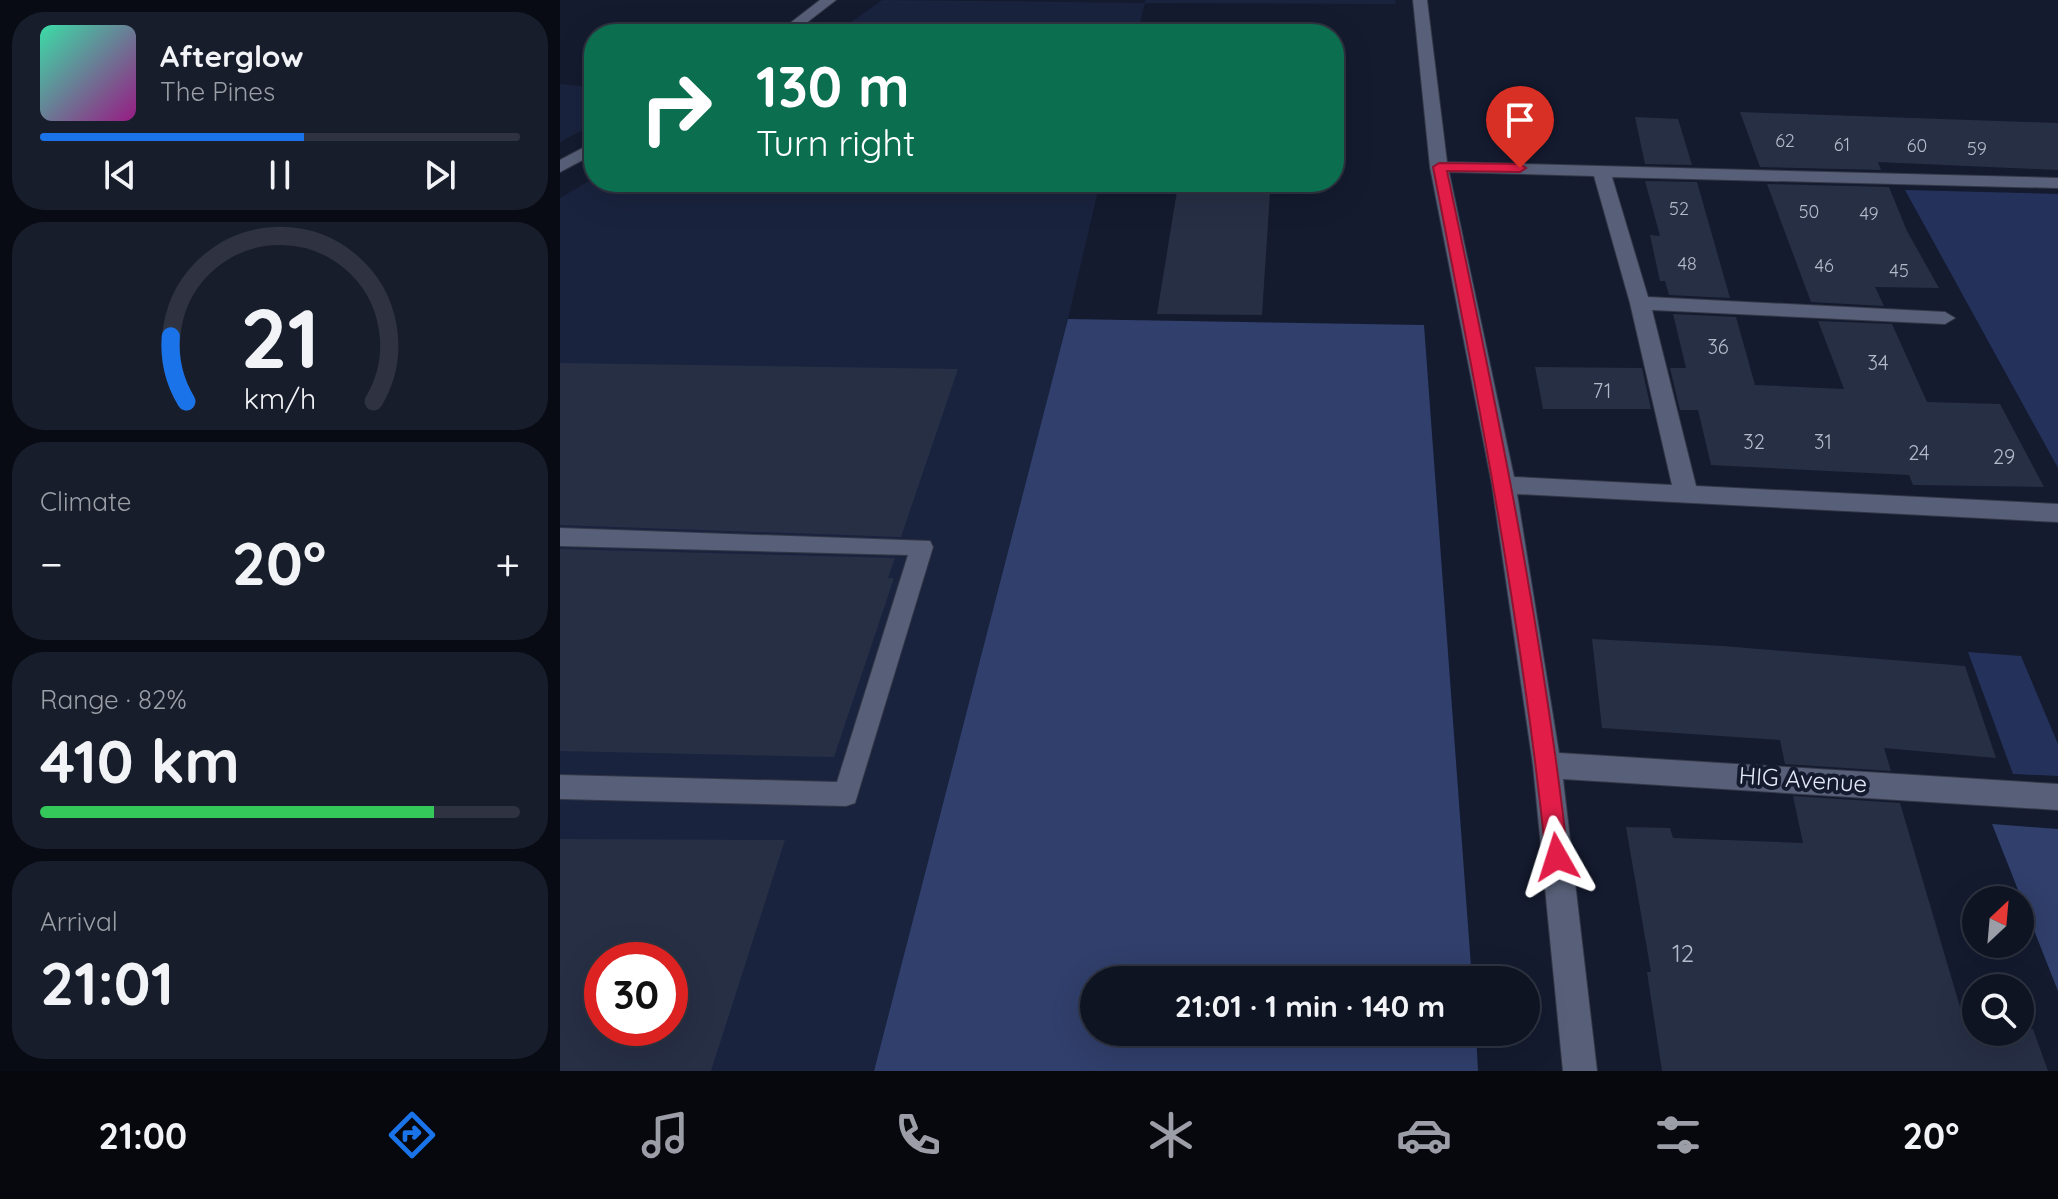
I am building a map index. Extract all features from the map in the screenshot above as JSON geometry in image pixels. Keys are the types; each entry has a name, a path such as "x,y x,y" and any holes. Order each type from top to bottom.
{"street":[{"path":"797,24 829,0"},
{"path":"1420,0 1439,167 1504,485 1547,765 1580,1071"},
{"path":"560,167 584,153"},
{"path":"1439,167 2058,183"},
{"path":"1601,169 1640,303 1686,494"},
{"path":"1640,303 1945,318"},
{"path":"1504,485 2058,513"},
{"name":"HIG Avenue","path":"1547,765 2058,797"}],"lane":[{"path":"560,537 922,547 846,794 560,787"}],"shaded area":[{"path":"882,0 1144,3 1146,0 1395,0 1396,4 1145,3 1140,24 849,24"},
{"path":"560,84 584,86 584,129 560,142"},
{"path":"584,184 584,192 1098,192 1068,319 874,1071 560,1071 560,198"},
{"path":"1905,190 2058,194 2058,468"},
{"path":"1068,319 1424,325 1471,966 1080,966 1080,1046 1477,1046 1478,1071 874,1071"},
{"path":"1968,652 2021,656 2058,744 2058,776 2013,774"},
{"path":"1992,824 2058,829 2058,991 2034,930 2034,886 2017,886"}],"building":[{"path":"1740,112 2058,123 2058,170 1878,162 1881,170 1760,167"},
{"path":"1635,117 1678,119 1692,165 1645,164"},
{"path":"1645,181 1697,182 1730,298 1669,295 1665,281 1660,281 1650,235 1660,236"},
{"path":"1767,184 1889,187 1907,231 1939,288 1875,287 1884,306 1811,302"},
{"path":"1177,192 1270,192 1262,315 1157,314"},
{"path":"1673,314 1736,317 1755,385 1844,389 1818,321 1892,324 1927,402 2000,404 2044,487 1913,485 1909,475 1711,465 1698,410 1680,410 1670,368 1686,368"},
{"path":"560,363 958,369 901,537 560,525"},
{"path":"1535,367 1642,368 1651,409 1543,409"},
{"path":"560,549 895,558 888,578 894,578 834,757 560,751"},
{"path":"1592,639 1723,646 1965,666 1996,758 1884,748 1891,771 1785,764 1780,740 1602,728"},
{"path":"1793,796 1900,803 1962,1014 1962,1046 2034,1046 2034,1032 2048,1071 1662,1071 1647,972 1651,972 1626,827 1670,828 1673,838 1803,843"},
{"path":"560,839 785,840 711,1071 560,1071"}],"route":[{"path":"1520,168 1439,167 1504,485 1547,765 1557,857"}]}
